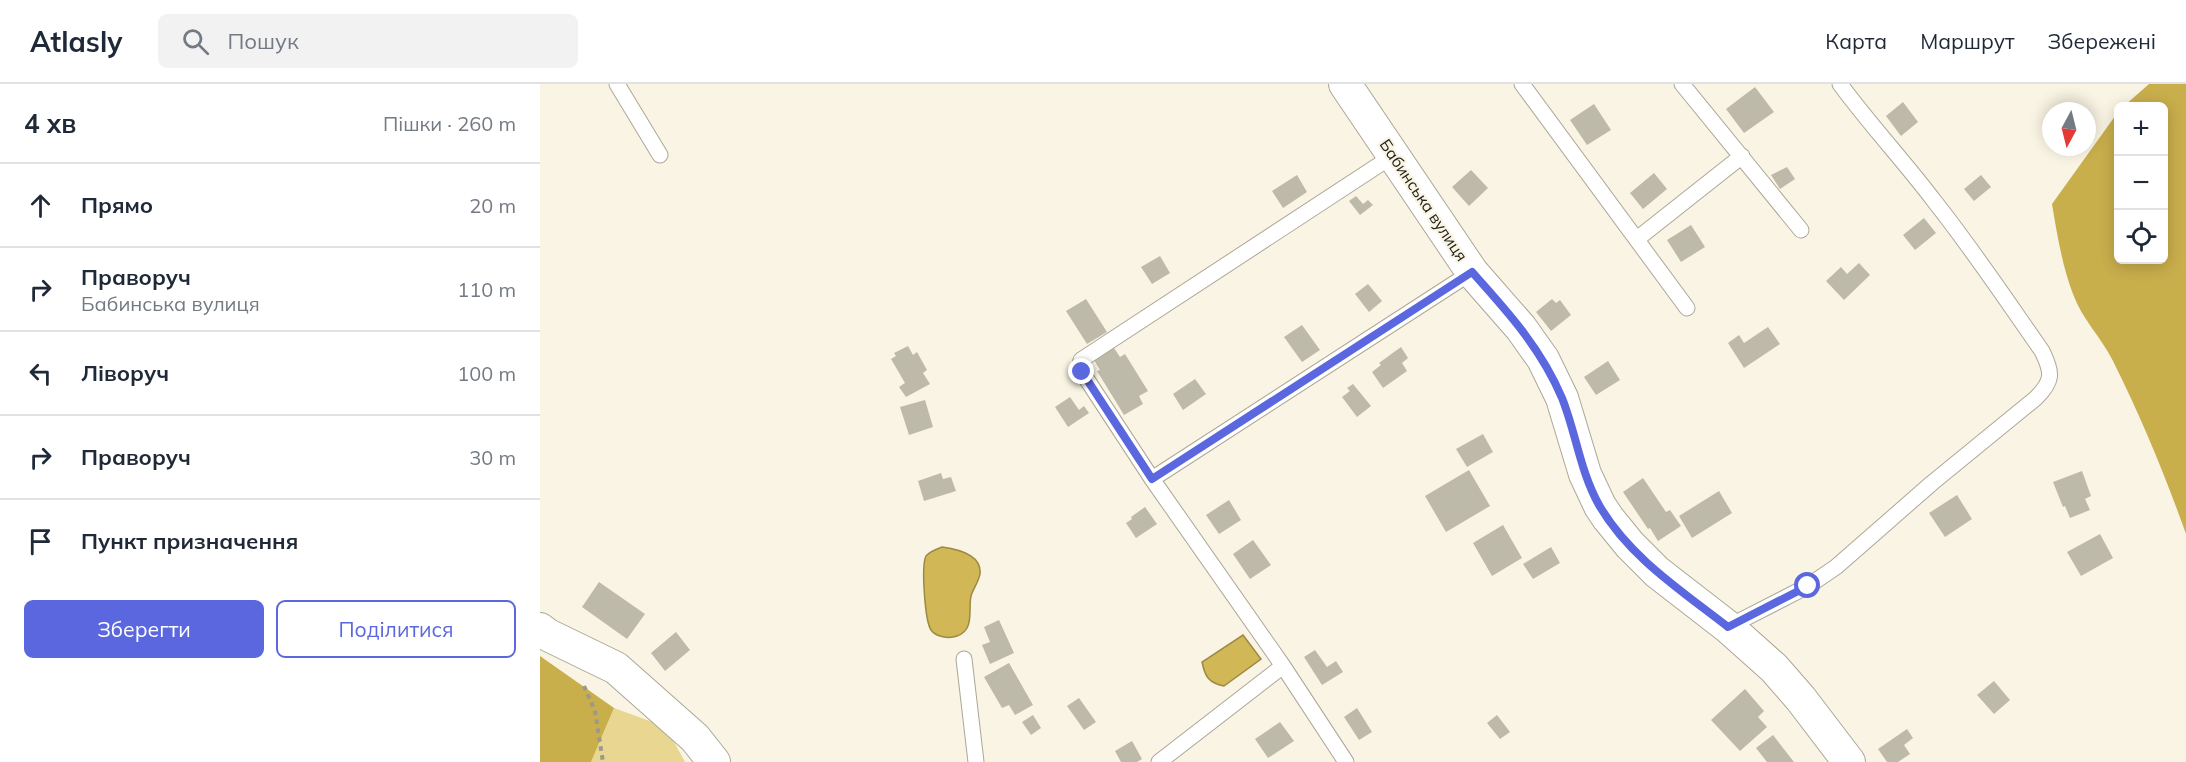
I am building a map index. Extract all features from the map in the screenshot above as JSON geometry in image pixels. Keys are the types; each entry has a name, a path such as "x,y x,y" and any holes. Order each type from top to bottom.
{"street":[{"name":"Бабинська вулиця","path":"1346,84 1472,272 1521,328 1543,359 1565,406 1585,474 1608,519 1650,566 1728,627 1786,681 1849,762"},
{"path":"540,629 548,636 616,668 695,738 714,762"}],"lane":[{"path":"617,84 660,155"},
{"path":"1522,84 1688,308"},
{"path":"1682,84 1801,230"},
{"path":"1728,627 1808,586 1836,567 1932,483 2036,398 2050,380 2048,364 2042,351 1975,255 1934,200 1863,116 1840,84"},
{"path":"1346,762 1283,666 1152,479 1080,366 1081,360 1394,155"},
{"path":"1637,239 1742,156"},
{"path":"1152,479 1472,272"},
{"path":"964,659 976,762"},
{"path":"1159,762 1283,666"}],"path":[{"path":"567,644 595,711 603,762"}],"shaded area":[{"path":"2149,84 2186,84 2186,534 2152,446 2123,382 2108,352 2081,312 2073,294 2063,261 2052,204 2086,156 2096,156 2096,143 2114,118 2114,264 2168,264 2168,102 2129,102"},
{"path":"942,547 955,549 973,557 980,567 980,574 971,596 969,624 963,633 950,637 939,636 931,630 925,605 926,556"},
{"path":"1243,635 1261,659 1224,686 1211,681 1206,675 1202,662"},
{"path":"540,656 614,708 591,762 540,762"},
{"path":"614,708 666,727 685,762 591,762"}],"building":[{"path":"1755,87 1774,112 1744,133 1726,109"},
{"path":"1903,102 1918,122 1901,136 1886,116"},
{"path":"1594,104 1611,130 1587,145 1570,120"},
{"path":"1787,167 1795,179 1780,189 1771,175"},
{"path":"1471,170 1488,188 1469,206 1452,187"},
{"path":"1654,173 1667,189 1643,209 1630,193"},
{"path":"1297,175 1307,192 1283,208 1272,191"},
{"path":"1981,175 1991,187 1974,201 1964,189"},
{"path":"1356,196 1363,204 1368,200 1373,205 1360,215 1349,201"},
{"path":"1924,218 1936,233 1915,250 1903,235"},
{"path":"1691,225 1705,247 1681,262 1667,240"},
{"path":"1160,256 1170,273 1152,284 1141,267"},
{"path":"1859,263 1870,275 1844,300 1826,281 1841,267 1847,274"},
{"path":"1368,284 1382,301 1369,312 1355,294"},
{"path":"1086,299 1107,332 1087,344 1066,311"},
{"path":"1552,299 1556,303 1560,300 1571,315 1551,331 1536,312"},
{"path":"1302,325 1320,350 1302,362 1284,337"},
{"path":"1768,327 1780,344 1744,368 1728,343 1739,335 1744,343"},
{"path":"908,346 913,355 917,352 927,370 923,373 930,384 906,397 899,387 905,383 891,359 896,356 894,353"},
{"path":"1401,347 1408,358 1402,363 1407,371 1383,388 1372,372 1381,365 1379,363"},
{"path":"1114,348 1120,357 1125,354 1148,391 1139,396 1143,404 1124,415 1097,371 1100,370 1094,360"},
{"path":"1608,361 1620,380 1596,395 1584,377"},
{"path":"1195,379 1206,394 1183,410 1173,394"},
{"path":"1353,384 1371,406 1357,417 1342,397 1350,391 1347,388"},
{"path":"1070,397 1079,410 1084,406 1089,413 1068,427 1055,407"},
{"path":"925,400 933,427 909,435 900,407"},
{"path":"1483,434 1493,452 1467,467 1456,449"},
{"path":"1469,470 1490,506 1446,532 1425,496"},
{"path":"2082,471 2091,496 2085,499 2090,510 2070,518 2053,482"},
{"path":"941,473 943,479 951,477 956,491 924,501 918,481"},
{"path":"1643,478 1666,512 1670,510 1681,526 1658,541 1623,492"},
{"path":"1719,491 1732,513 1692,538 1679,516"},
{"path":"1957,495 1972,519 1945,537 1929,513"},
{"path":"1229,500 1241,520 1219,534 1206,515"},
{"path":"1145,507 1157,524 1136,538 1126,523"},
{"path":"1503,525 1522,558 1492,576 1473,543"},
{"path":"2100,534 2113,558 2081,576 2067,552"},
{"path":"1253,540 1271,565 1250,579 1233,554"},
{"path":"1551,547 1560,563 1533,579 1523,564"},
{"path":"599,582 645,614 627,639 582,607"},
{"path":"999,620 1014,653 990,664 982,645 990,642 984,627"},
{"path":"676,632 690,650 665,671 651,653"},
{"path":"1315,650 1327,667 1336,661 1343,672 1322,685 1304,657"},
{"path":"1009,663 1033,705 1015,715 1009,705 1002,708 984,677"},
{"path":"1994,681 2010,700 1994,714 1977,695"},
{"path":"1745,689 1764,711 1758,717 1767,727 1740,751 1711,720"},
{"path":"1079,698 1096,722 1084,730 1067,706"},
{"path":"1357,708 1372,732 1359,740 1344,717"},
{"path":"1033,715 1041,728 1031,735 1022,722"},
{"path":"1497,715 1510,732 1500,739 1487,723"},
{"path":"1280,722 1294,741 1268,758 1255,739"},
{"path":"1907,729 1913,738 1904,745 1910,754 1898,762 1887,762 1878,749"},
{"path":"1773,735 1794,762 1767,762 1756,748"},
{"path":"1132,741 1142,759 1137,762 1121,762 1115,751"}],"route":[{"path":"1082,372 1152,479 1472,272 1521,328 1543,359 1562,398 1585,474 1600,506 1643,559 1728,627 1808,586"}]}
